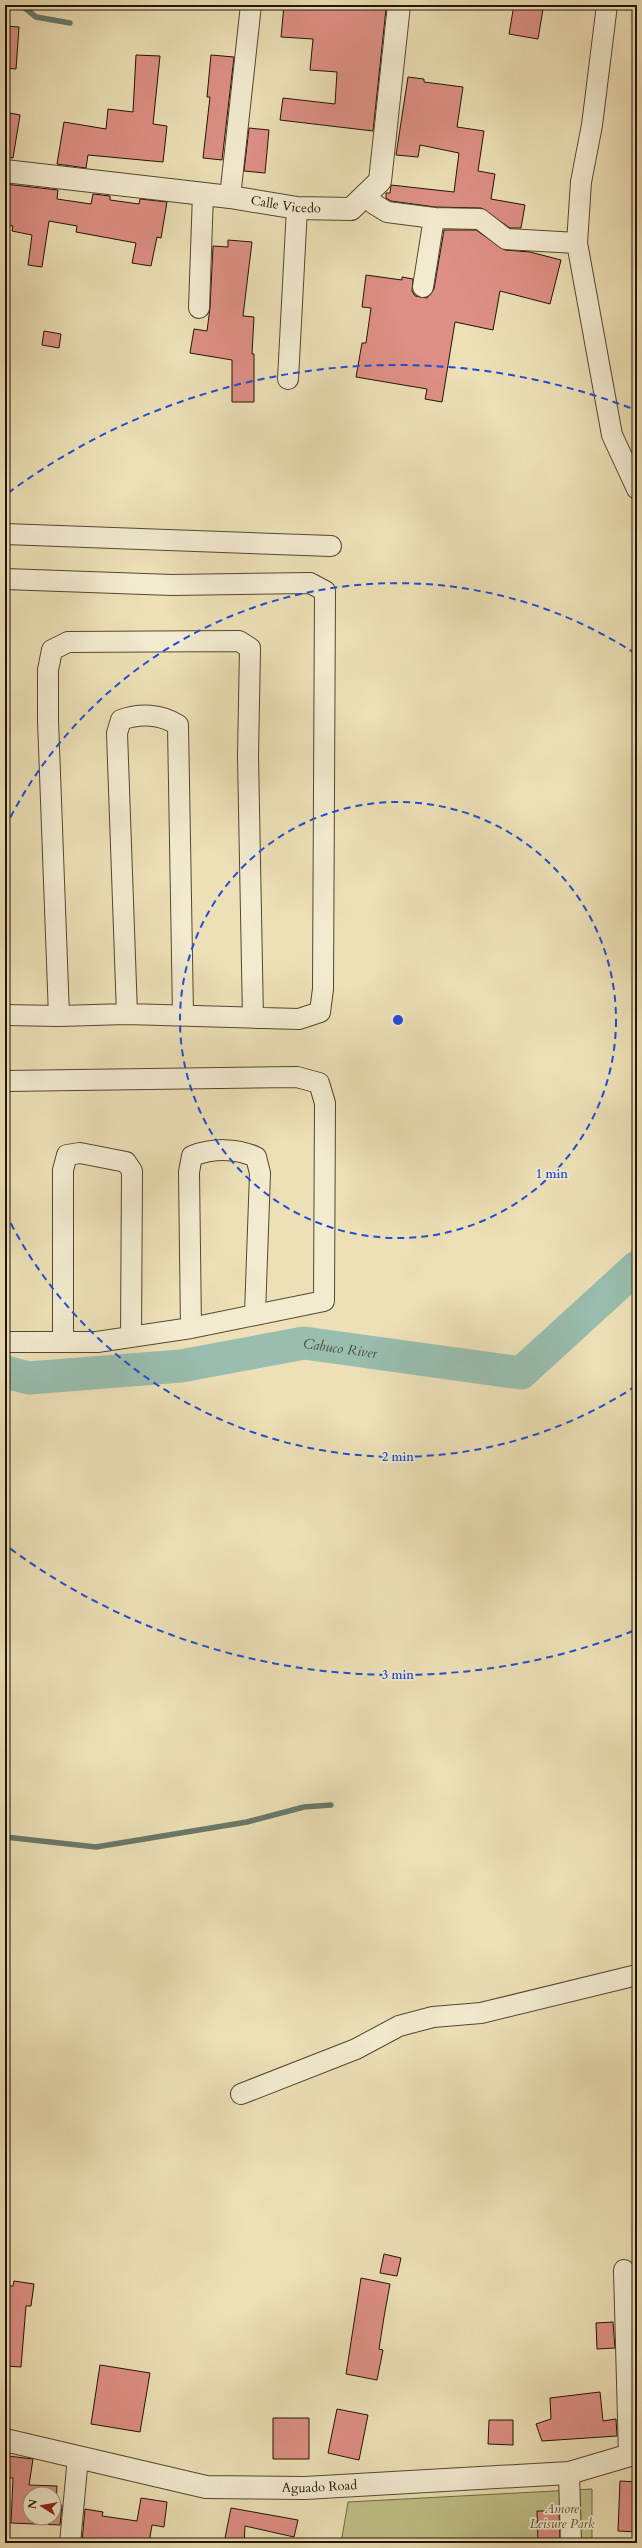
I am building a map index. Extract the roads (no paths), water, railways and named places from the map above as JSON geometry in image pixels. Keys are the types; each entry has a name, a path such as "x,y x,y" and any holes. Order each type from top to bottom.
{"street":[{"path":"230,197 251,5"},
{"name":"Calle Vicedo","path":"5,171 230,197 297,208 351,209 380,181 399,5"},
{"path":"607,5 592,125 581,182 577,242 612,435 637,489"},
{"path":"200,308 203,194"},
{"path":"366,195 374,204 387,212 434,218 480,219 506,239 577,242"},
{"path":"288,379 297,208"},
{"path":"423,287 434,218"},
{"path":"5,534 331,546"},
{"path":"5,579 172,585 310,583 325,591 323,981 320,1012 299,1019 127,1014 59,1016 5,1015"},
{"path":"59,1016 48,720 48,670 52,650 68,642 239,641 250,648 248,756 253,1018"},
{"path":"127,1014 117,733 121,720 135,715 166,718 178,725 183,1015"},
{"path":"5,1081 297,1077 319,1083 325,1103 324,1301 191,1328 98,1342 63,1340 5,1342"},
{"path":"191,1328 189,1172 192,1156 207,1150 244,1151 256,1157 260,1173 256,1314"},
{"path":"63,1340 64,1170 67,1155 80,1153 126,1162 132,1171 131,1337"},
{"path":"241,2094 356,2049 399,2026 433,2017 481,2012 637,1975"},
{"path":"624,2270 633,2454"},
{"name":"Aguado Road","path":"5,2440 206,2487 305,2488 568,2473 633,2454"},
{"path":"70,2543 78,2457"},
{"path":"568,2473 571,2543"}],"waterway":[{"path":"21,5 36,17 70,23"},
{"name":"Cabuco River","path":"5,1372 29,1378 181,1366 304,1343 521,1373 637,1267"},
{"path":"5,1837 96,1847 247,1822 304,1807 331,1805"}],"park label":[{"name":"Amore Leisure Park","path":"562,2516"}]}
